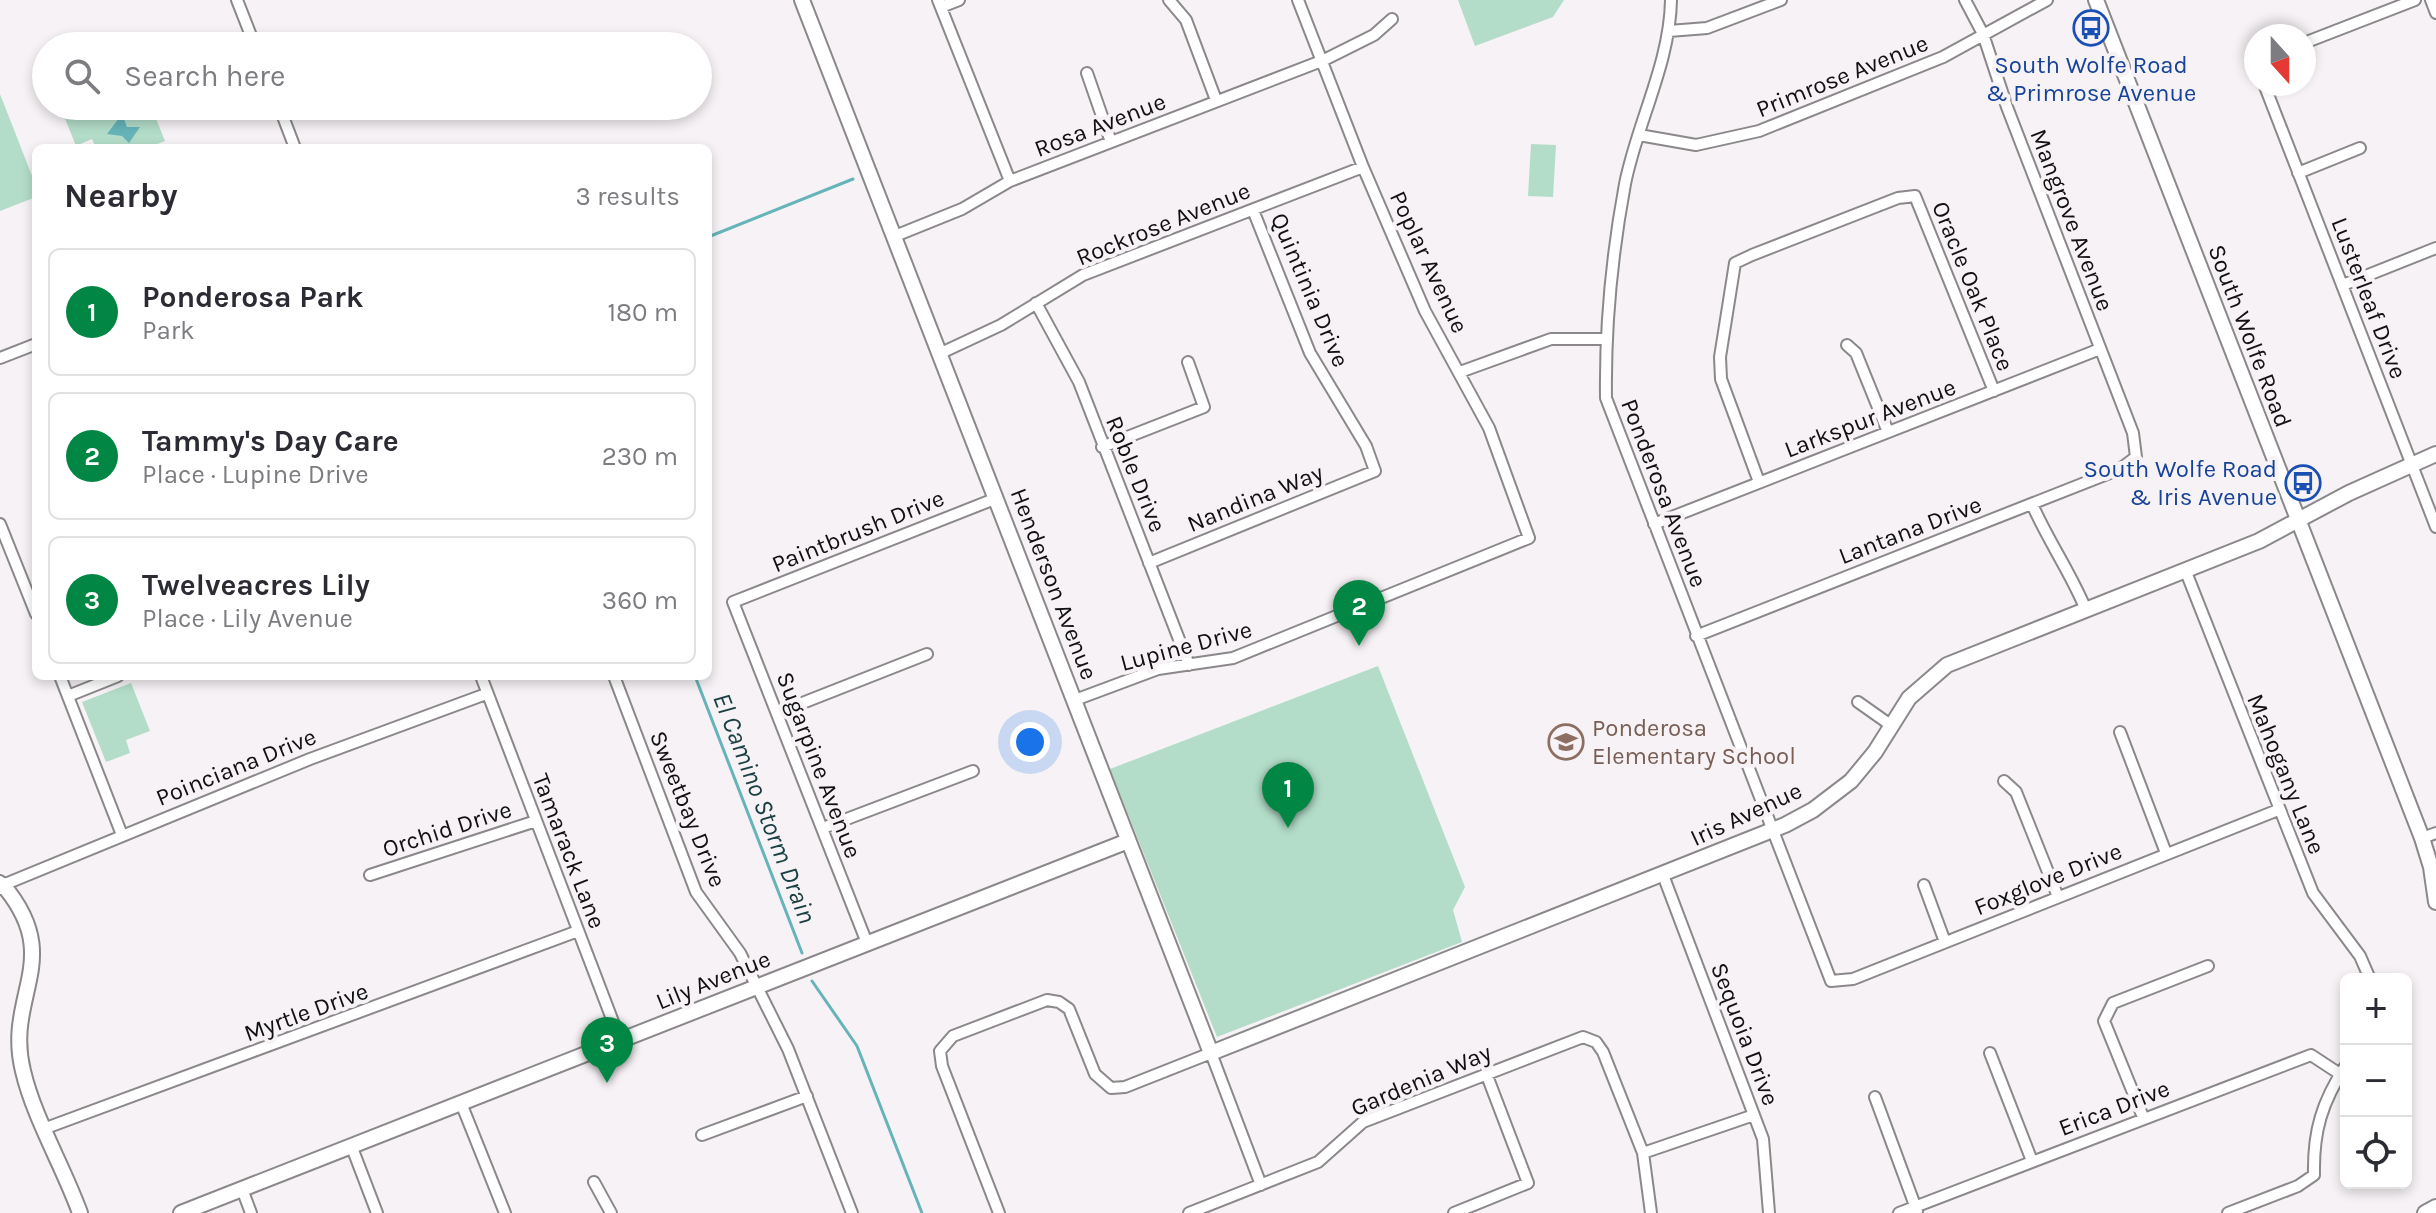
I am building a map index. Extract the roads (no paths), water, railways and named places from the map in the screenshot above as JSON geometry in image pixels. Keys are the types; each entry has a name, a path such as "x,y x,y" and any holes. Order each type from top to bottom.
{"street":[{"path":"237,0 250,32"},
{"name":"Henderson Avenue","path":"802,0 1261,1185"},
{"path":"959,0 939,4 1010,181"},
{"path":"1169,0 1186,20 1216,100"},
{"name":"Poplar Avenue","path":"1298,0 1324,60 1363,167 1425,311 1489,428 1529,538"},
{"name":"Ponderosa Avenue","path":"1671,0 1669,31 1625,183 1605,339 1606,398 1831,981"},
{"path":"1669,31 1707,28 1781,0"},
{"name":"Mangrove Avenue","path":"1965,0 1983,34 2133,433 2136,457"},
{"name":"Primrose Avenue","path":"1639,135 1696,145 1745,135 1943,57 2047,0"},
{"name":"South Wolfe Road","path":"2096,0 2298,519 2429,836 2436,902"},
{"path":"2316,38 2415,0"},
{"path":"2431,0 2436,13"},
{"name":"Rosa Avenue","path":"895,236 962,209 1010,181 1324,60 1374,35 1392,19"},
{"path":"1087,73 1111,142"},
{"name":"Lusterleaf Drive","path":"2269,96 2436,527"},
{"path":"284,120 293,144"},
{"path":"2298,173 2360,148"},
{"name":"Rockrose Avenue","path":"941,353 1083,275 1363,167"},
{"name":"Oracle Oak Place","path":"1759,482 1721,379 1720,357 1735,263 1898,198 1915,196 1994,391"},
{"name":"Quintinia Drive","path":"1253,210 1310,353 1366,446 1375,471"},
{"path":"2343,285 2436,248"},
{"name":"Roble Drive","path":"1036,303 1079,382 1189,665"},
{"path":"1460,372 1551,339 1605,339"},
{"path":"1847,345 1856,353 1888,432"},
{"path":"0,358 32,346"},
{"name":"Larkspur Avenue","path":"1654,524 2100,349"},
{"path":"1102,447 1204,407 1188,362"},
{"name":"Iris Avenue","path":"999,1213 942,1066 942,1047 953,1036 1042,1001 1059,1002 1071,1011 1095,1074 1106,1086 1125,1087 1773,830 1813,810 1851,781 1909,698 1947,665 2259,541 2298,519 2436,454"},
{"name":"Lantana Drive","path":"1696,636 2120,469 2136,457"},
{"name":"Nandina Way","path":"1149,563 1375,471"},
{"name":"Paintbrush Drive","path":"733,602 997,498"},
{"path":"2032,504 2045,535 2075,581 2086,610"},
{"path":"0,525 32,604"},
{"name":"Lupine Drive","path":"1075,700 1158,669 1233,658 1529,538"},
{"name":"Mahogany Lane","path":"2186,572 2313,893 2360,956 2367,973"},
{"name":"Sugarpine Avenue","path":"733,602 867,943"},
{"path":"777,713 927,654"},
{"path":"62,680 122,835"},
{"path":"68,696 108,680"},
{"name":"Tamarack Lane","path":"482,680 620,1040"},
{"name":"Sweetbay Drive","path":"616,680 696,892 740,953 788,1049 852,1213"},
{"name":"Poinciana Drive","path":"1,884 310,759 486,694"},
{"path":"1858,702 1892,726"},
{"path":"2120,732 2166,853"},
{"path":"823,828 973,771"},
{"path":"2004,781 2016,792 2058,897"},
{"name":"Foxglove Drive","path":"1831,981 1853,979 2278,810"},
{"name":"Orchid Drive","path":"370,875 536,821"},
{"name":"Lily Avenue","path":"181,1213 1128,841"},
{"name":"Sequoia Drive","path":"1663,875 1754,1115 1767,1165 1769,1213"},
{"path":"1,884 24,913 34,940 33,967 18,1039 23,1074 80,1213"},
{"path":"1924,885 1945,942"},
{"name":"Myrtle Drive","path":"46,1128 578,931"},
{"path":"2143,1117 2104,1021 2113,1003 2208,966"},
{"name":"Gardenia Way","path":"1189,1213 1318,1162 1363,1122 1575,1038 1590,1039 1603,1052 1643,1153"},
{"path":"1990,1053 2032,1161"},
{"name":"Erica Drive","path":"1899,1213 1917,1210 2143,1117 2311,1055 2340,1069"},
{"path":"1454,1213 1528,1183 1486,1073"},
{"path":"2228,1213 2298,1186 2314,1175 2313,1140 2322,1105 2340,1075"},
{"path":"702,1135 807,1096"},
{"path":"1875,1097 1917,1210"},
{"path":"461,1103 505,1213"},
{"path":"1651,1213 1643,1153 1754,1115"},
{"path":"351,1145 377,1213"},
{"path":"594,1182 611,1213"},
{"path":"242,1189 251,1213"},
{"path":"2425,1213 2436,1207"}],"water":[{"path":"118,120 124,120 127,127 140,127 129,143 122,136 107,134"}],"waterway":[{"name":"El Camino Storm Drain","path":"712,235 853,179"},
{"name":"El Camino Storm Drain","path":"697,680 802,953"},
{"name":"El Camino Storm Drain","path":"812,981 857,1046 922,1213"}],"place":[{"name":"South Wolfe Road & Primrose Avenue","path":"2091,28"},
{"name":"South Wolfe Road & Iris Avenue","path":"2303,483"},
{"name":"Tammy's Day Care","path":"1359,646"},
{"name":"Ponderosa Elementary School","path":"1566,742"},
{"name":"Ponderosa Park","path":"1288,828"},
{"name":"Twelveacres Lily","path":"607,1083"}]}
